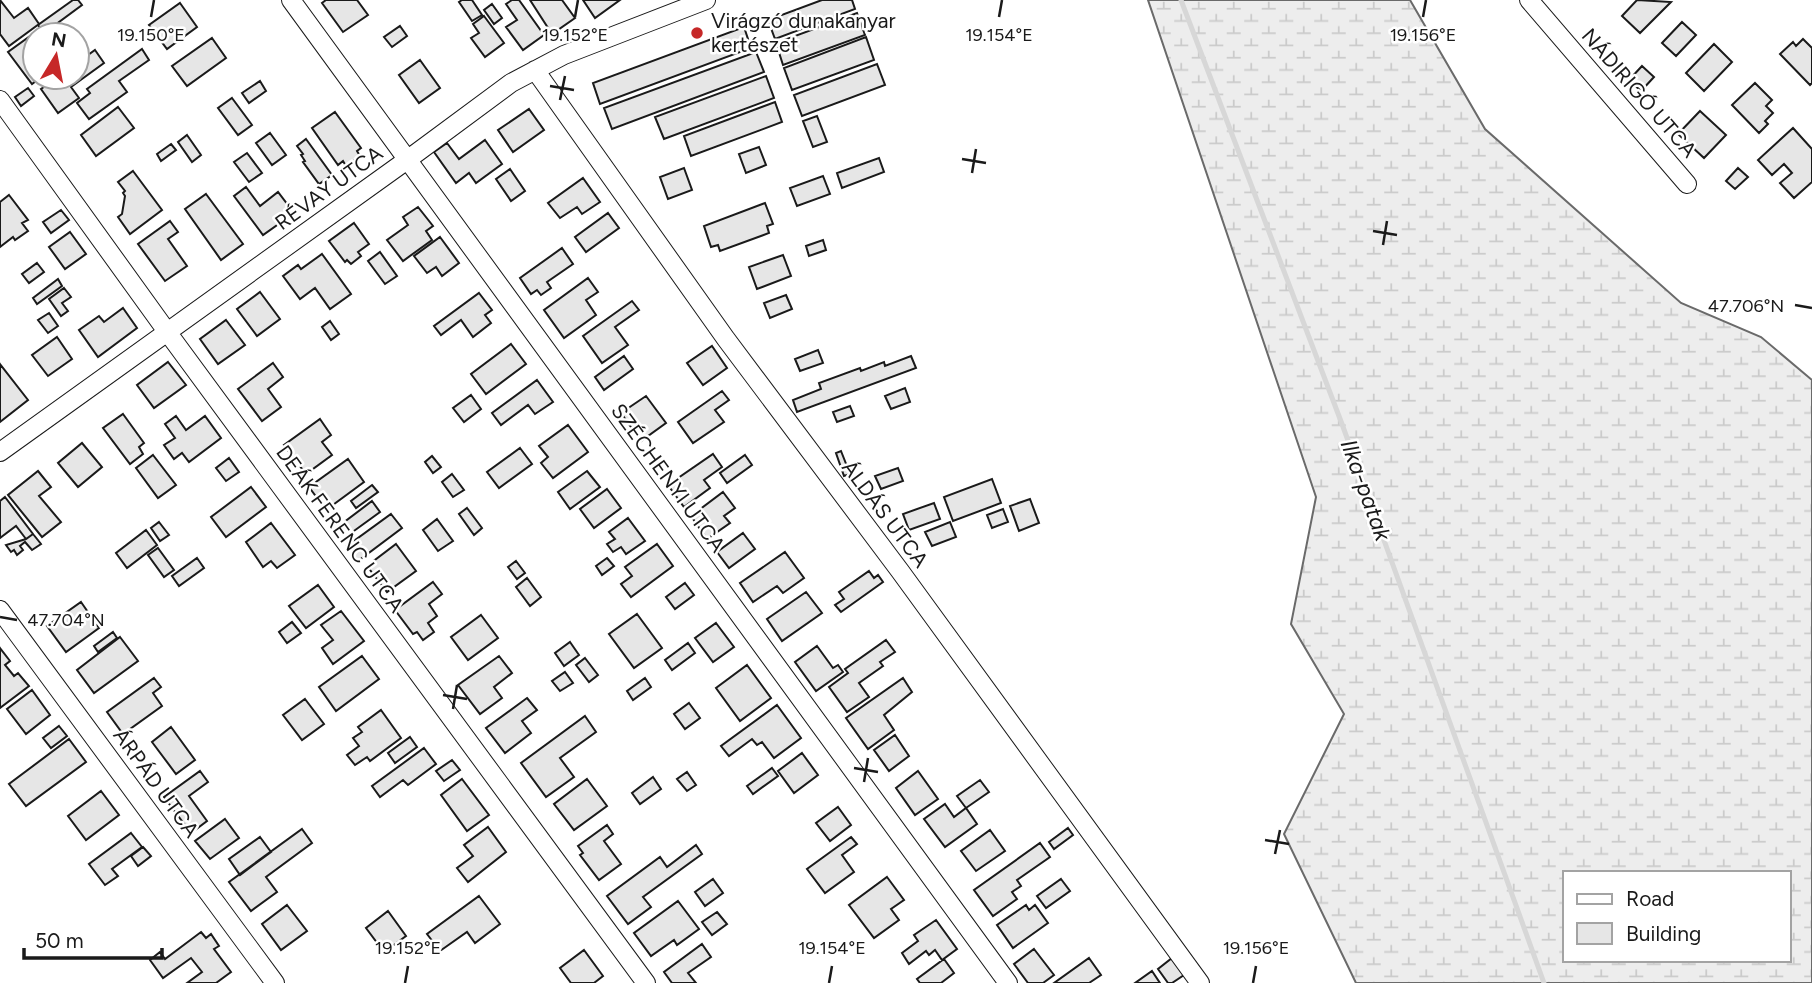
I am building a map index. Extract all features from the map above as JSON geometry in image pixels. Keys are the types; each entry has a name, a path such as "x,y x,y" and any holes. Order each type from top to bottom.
{"street":[{"name":"SZÉCHENYI UTCA","path":"291,0 1008,983"},
{"name":"RÉVAY UTCA","path":"0,452 408,160 510,83 671,6 706,0"},
{"name":"NÁDIRIGÓ UTCA","path":"1529,0 1687,184"},
{"name":"ÁLDÁS UTCA","path":"535,71 726,339 900,571 1200,983"},
{"name":"DEÁK FERENC UTCA","path":"0,100 646,983"},
{"name":"ÁRPÁD UTCA","path":"0,610 275,983"}],"green space":[{"path":"1148,0 1410,0 1485,129 1681,303 1761,337 1812,380 1812,983 1356,983 1284,834 1344,714 1291,624 1316,497"}],"building":[{"path":"0,0 14,18 28,8 37,21 21,21 21,37 9,46 0,34"},
{"path":"73,0 78,0 82,5 60,21 44,21"},
{"path":"326,0 357,0 368,15 343,32 322,3"},
{"path":"472,0 482,15 472,21 459,2"},
{"path":"519,0 544,35 523,50 506,27 517,20 506,4"},
{"path":"530,0 562,0 575,18 552,34"},
{"path":"583,0 620,0 595,18"},
{"path":"822,0 852,0 855,9 775,39 768,20"},
{"path":"1637,0 1671,2 1640,33 1622,16"},
{"path":"180,3 197,27 167,49 149,25"},
{"path":"492,4 502,18 494,24 484,10"},
{"path":"857,13 865,35 783,65 776,43"},
{"path":"484,16 504,43 485,57 471,38 479,33 473,24"},
{"path":"1682,22 1696,35 1676,56 1662,43"},
{"path":"400,26 407,36 392,47 384,37"},
{"path":"744,27 751,48 600,104 593,83"},
{"path":"866,37 874,60 792,90 784,68"},
{"path":"212,38 226,58 187,86 172,66"},
{"path":"1803,39 1812,48 1810,85 1780,54 1793,42 1796,46"},
{"path":"21,43 21,69 8,52"},
{"path":"1714,44 1732,62 1704,91 1686,73"},
{"path":"142,49 149,60 119,81 127,92 89,119 77,103 90,93 91,86"},
{"path":"95,50 104,63 91,72 91,53"},
{"path":"756,52 764,72 612,129 604,108"},
{"path":"420,60 440,88 419,103 399,75"},
{"path":"877,64 885,85 802,116 794,95"},
{"path":"1642,66 1654,77 1641,91 1629,80"},
{"path":"766,76 774,98 664,139 655,117"},
{"path":"260,81 266,91 249,103 242,93"},
{"path":"1755,83 1772,100 1766,106 1773,113 1765,121 1768,124 1759,133 1732,105"},
{"path":"24,91 30,91 34,96 21,106 15,97"},
{"path":"42,91 74,91 79,98 58,113"},
{"path":"232,98 252,125 238,135 218,108"},
{"path":"775,102 782,122 691,156 684,136"},
{"path":"118,107 134,128 96,156 81,135"},
{"path":"529,109 544,130 513,152 498,130"},
{"path":"1700,111 1726,135 1704,158 1678,134"},
{"path":"335,112 361,148 357,151 360,156 346,166 343,161 338,165 312,128"},
{"path":"817,116 827,142 813,147 803,121"},
{"path":"1793,128 1812,149 1812,182 1794,198 1780,183 1792,173 1784,164 1772,175 1758,160"},
{"path":"270,133 286,155 272,165 256,143"},
{"path":"187,135 201,155 192,162 178,142"},
{"path":"306,139 332,175 319,184 303,162 303,154 297,146"},
{"path":"485,140 502,164 476,183 469,173 456,183 434,152 447,143 459,159"},
{"path":"171,144 176,150 161,161 157,154"},
{"path":"759,147 766,165 746,173 739,154"},
{"path":"247,153 262,173 249,182 234,162"},
{"path":"879,158 884,172 842,188 837,173"},
{"path":"684,168 692,190 668,199 660,177"},
{"path":"1738,168 1748,177 1735,189 1726,181"},
{"path":"510,169 525,191 511,201 496,179"},
{"path":"133,171 162,210 130,234 118,217 122,214 125,191 118,182"},
{"path":"823,176 830,194 797,206 790,188"},
{"path":"583,178 600,202 582,214 577,207 560,218 548,203"},
{"path":"246,187 260,206 278,192 294,213 263,235 234,196"},
{"path":"206,194 243,244 221,260 185,209"},
{"path":"9,195 28,220 22,223 28,231 15,240 13,237 0,247 0,202"},
{"path":"765,203 773,224 767,226 769,233 720,251 718,245 711,247 704,226"},
{"path":"418,207 433,226 426,231 432,240 403,261 387,240 408,225 403,217"},
{"path":"61,210 69,220 51,233 43,222"},
{"path":"608,213 619,228 586,252 575,237"},
{"path":"170,221 178,232 168,239 187,266 165,281 138,244"},
{"path":"354,223 369,244 358,252 361,256 351,264 347,260 345,262 329,241"},
{"path":"70,232 86,254 65,269 49,247"},
{"path":"440,237 459,263 442,276 436,267 427,273 414,256"},
{"path":"823,240 826,250 809,256 806,246"},
{"path":"562,248 573,264 547,282 551,288 541,295 537,290 531,294 520,278"},
{"path":"380,252 397,276 385,284 368,261"},
{"path":"322,254 351,294 330,309 315,288 300,299 283,276 298,265 301,269"},
{"path":"783,255 791,276 757,289 749,267"},
{"path":"37,263 44,272 29,283 22,274"},
{"path":"588,278 598,292 586,300 596,315 564,338 544,310"},
{"path":"58,279 62,286 37,304 33,298"},
{"path":"64,288 71,297 62,303 68,311 61,316 49,299"},
{"path":"260,292 280,319 257,336 237,309"},
{"path":"479,293 492,310 485,315 491,323 473,337 461,320 441,335 434,326"},
{"path":"786,295 792,309 770,318 764,303"},
{"path":"632,301 639,310 615,327 628,345 602,363 583,336"},
{"path":"123,308 137,328 98,357 79,330 99,316 104,322"},
{"path":"49,313 58,326 48,333 38,320"},
{"path":"226,320 245,345 218,364 200,339"},
{"path":"330,321 339,334 331,340 322,327"},
{"path":"57,337 72,359 48,376 32,355"},
{"path":"511,344 526,364 486,394 471,374"},
{"path":"712,346 727,368 703,385 687,363"},
{"path":"818,350 823,363 800,371 795,359"},
{"path":"624,356 633,369 604,390 595,377"},
{"path":"911,356 916,368 797,412 793,400 821,389 819,383 860,368 861,371 884,362 885,366"},
{"path":"168,362 186,385 154,408 137,385"},
{"path":"273,363 283,377 268,389 281,407 262,421 238,389"},
{"path":"0,364 28,400 0,422"},
{"path":"537,380 553,402 535,414 528,405 501,425 492,413"},
{"path":"905,388 910,402 891,409 885,396"},
{"path":"722,391 729,400 715,410 724,422 693,443 678,422"},
{"path":"471,395 481,409 464,422 453,408"},
{"path":"646,396 666,423 641,441 621,413"},
{"path":"850,406 854,416 837,422 833,412"},
{"path":"123,414 144,443 139,447 143,454 130,464 103,428"},
{"path":"176,416 186,430 205,416 221,438 189,462 182,453 174,459 164,445 175,438 165,424"},
{"path":"320,419 331,435 322,442 332,455 306,474 284,445"},
{"path":"568,425 588,452 553,478 541,463 548,457 539,446"},
{"path":"82,443 102,467 78,487 58,463"},
{"path":"520,448 532,464 499,488 487,472"},
{"path":"841,451 850,474 844,476 836,453"},
{"path":"713,454 722,467 704,480 710,488 684,507 668,485"},
{"path":"153,455 176,485 158,498 136,468"},
{"path":"745,455 752,465 727,483 720,473"},
{"path":"432,456 441,467 433,473 425,462"},
{"path":"229,458 239,472 226,481 216,468"},
{"path":"348,459 364,482 326,510 309,487"},
{"path":"898,468 903,481 881,489 875,476"},
{"path":"38,471 51,487 39,496 61,522 42,537 8,495"},
{"path":"587,471 600,487 570,509 558,492"},
{"path":"452,474 464,490 453,497 442,482"},
{"path":"992,479 1001,503 953,521 944,497"},
{"path":"372,485 378,492 356,508 351,501"},
{"path":"251,487 266,507 226,537 211,517"},
{"path":"607,489 621,508 594,528 580,509"},
{"path":"723,492 735,508 724,516 730,523 707,539 691,516"},
{"path":"5,497 33,534 26,539 16,526 0,538 0,501"},
{"path":"1030,499 1039,523 1019,531 1010,506"},
{"path":"372,501 380,512 347,536 339,526"},
{"path":"934,503 940,519 909,530 903,514"},
{"path":"467,508 482,528 474,535 459,514"},
{"path":"1003,509 1008,522 992,528 987,515"},
{"path":"391,514 402,528 358,561 347,546"},
{"path":"628,518 645,541 626,554 621,547 613,552 607,544 615,539 609,532"},
{"path":"437,519 453,541 438,551 423,530"},
{"path":"159,522 169,535 160,541 151,528"},
{"path":"950,522 956,537 932,546 925,532"},
{"path":"271,523 295,555 277,568 271,561 263,567 246,542"},
{"path":"146,530 157,545 127,568 116,553"},
{"path":"743,533 755,549 729,568 717,552"},
{"path":"33,534 41,544 32,550 25,542 20,546 23,550 17,555 6,545 26,539"},
{"path":"396,544 416,571 387,592 367,566"},
{"path":"657,544 673,566 631,597 621,584 632,576 625,567"},
{"path":"158,548 174,570 164,577 148,555"},
{"path":"785,552 804,578 783,593 777,586 753,602 740,583"},
{"path":"197,558 204,568 179,586 172,576"},
{"path":"607,558 614,566 602,575 596,566"},
{"path":"516,561 525,573 517,579 508,567"},
{"path":"869,571 874,578 878,575 883,582 841,612 835,605 844,599 839,592"},
{"path":"527,578 541,597 530,606 516,587"},
{"path":"433,582 442,594 429,604 437,616 428,623 434,632 423,640 417,632 413,634 395,610"},
{"path":"685,583 694,595 675,609 666,597"},
{"path":"318,585 334,607 306,628 289,606"},
{"path":"806,592 822,613 782,641 767,619"},
{"path":"81,602 99,628 66,652 47,626"},
{"path":"341,611 364,641 333,664 322,648 333,640 321,625"},
{"path":"637,614 662,648 634,668 609,634"},
{"path":"481,615 498,638 468,660 451,637"},
{"path":"292,622 301,633 287,643 279,632"},
{"path":"716,623 734,647 713,662 695,638"},
{"path":"113,632 117,638 98,652 94,646"},
{"path":"120,637 138,661 94,693 77,670"},
{"path":"886,640 895,652 880,662 883,666 859,683 869,697 847,712 829,687 848,673 845,669"},
{"path":"570,642 579,655 564,666 555,653"},
{"path":"688,643 695,653 672,670 665,660"},
{"path":"817,646 833,668 838,665 843,672 816,691 795,662"},
{"path":"0,648 10,661 5,665 14,676 18,673 29,686 0,708"},
{"path":"362,656 379,679 336,711 319,687"},
{"path":"499,656 512,673 494,687 502,698 480,714 458,685"},
{"path":"585,658 598,675 589,682 576,665"},
{"path":"747,665 771,698 740,721 716,688"},
{"path":"565,672 573,683 560,691 552,681"},
{"path":"154,678 161,687 153,693 162,706 123,734 107,712"},
{"path":"645,678 651,687 633,700 627,691"},
{"path":"903,678 912,692 884,715 894,730 868,749 846,718"},
{"path":"32,690 50,715 26,734 7,709"},
{"path":"527,698 537,710 522,721 531,733 505,753 486,728"},
{"path":"305,699 324,724 302,740 283,715"},
{"path":"689,703 700,718 685,729 674,714"},
{"path":"777,705 801,738 774,758 762,742 757,745 752,739 729,756 721,746"},
{"path":"381,710 401,738 370,761 367,757 355,765 347,755 359,746 353,738 362,732 358,727"},
{"path":"585,716 596,732 560,758 574,777 546,797 521,763"},
{"path":"59,726 67,736 51,748 43,738"},
{"path":"171,727 195,760 176,774 152,742"},
{"path":"895,735 909,756 889,771 874,750"},
{"path":"410,737 417,747 395,763 388,753"},
{"path":"69,739 86,762 26,806 9,784"},
{"path":"424,748 436,764 408,785 403,780 380,797 372,786"},
{"path":"802,753 818,775 794,793 778,771"},
{"path":"452,760 460,770 444,781 436,771"},
{"path":"772,768 778,776 753,794 747,786"},
{"path":"200,771 208,782 189,796 207,821 191,833 164,797"},
{"path":"918,771 938,799 915,815 896,788"},
{"path":"687,772 696,785 687,791 677,779"},
{"path":"653,777 661,789 640,804 632,793"},
{"path":"462,779 489,815 467,831 441,795"},
{"path":"587,779 607,806 574,830 554,804"},
{"path":"980,780 989,792 966,808 957,796"},
{"path":"101,791 119,815 86,840 68,816"},
{"path":"945,804 954,817 966,808 977,824 945,847 924,819"},
{"path":"838,807 851,825 830,841 816,823"},
{"path":"225,819 239,838 210,859 195,841"},
{"path":"607,825 613,834 604,841 621,864 599,880 580,855 583,853 578,846"},
{"path":"488,827 506,852 468,882 457,868 473,856 464,845"},
{"path":"1068,828 1073,835 1054,849 1049,842"},
{"path":"302,829 312,843 266,877 277,892 251,911 229,882"},
{"path":"990,830 1005,851 976,871 961,851"},
{"path":"131,833 142,847 112,869 118,876 105,885 89,864"},
{"path":"260,837 271,852 240,875 229,859"},
{"path":"851,837 857,844 842,855 854,872 825,893 807,869"},
{"path":"1040,843 1050,857 1017,880 1021,886 1012,892 1017,899 993,916 974,890"},
{"path":"696,845 702,854 643,897 651,907 628,924 607,896 660,857 667,867"},
{"path":"143,847 151,856 138,866 131,856"},
{"path":"887,877 904,900 891,909 899,920 874,938 849,905"},
{"path":"713,879 723,893 705,906 695,892"},
{"path":"1061,879 1070,891 1046,908 1037,896"},
{"path":"479,896 500,924 475,943 467,932 440,951 427,934"},
{"path":"678,901 699,929 677,945 674,940 651,956 634,933"},
{"path":"287,905 307,931 281,950 262,924"},
{"path":"1026,905 1029,910 1035,905 1048,923 1013,948 997,925"},
{"path":"388,911 406,936 384,952 366,928"},
{"path":"717,912 727,924 712,935 702,922"},
{"path":"936,920 957,949 942,960 935,950 929,955 926,951 909,964 902,953 918,941 914,935"},
{"path":"201,932 206,938 211,934 219,946 214,949 231,972 216,983 187,983 202,972 191,958 163,978 150,960 160,952 165,959"},
{"path":"702,944 711,957 688,973 696,983 672,983 664,972"},
{"path":"1034,949 1054,975 1043,983 1028,983 1014,964"},
{"path":"584,950 603,976 594,983 571,983 560,968"},
{"path":"1089,958 1101,975 1089,983 1054,983"},
{"path":"1172,958 1184,975 1168,983 1158,969"},
{"path":"944,959 954,973 941,983 920,983 917,979"},
{"path":"1152,971 1160,983 1135,983"}],"waterway":[{"name":"Ilka-patak","path":"1181,0 1342,424 1544,983"}],"place":[{"name":"Virágzó dunakanyar kertészet","path":"697,33"}]}
